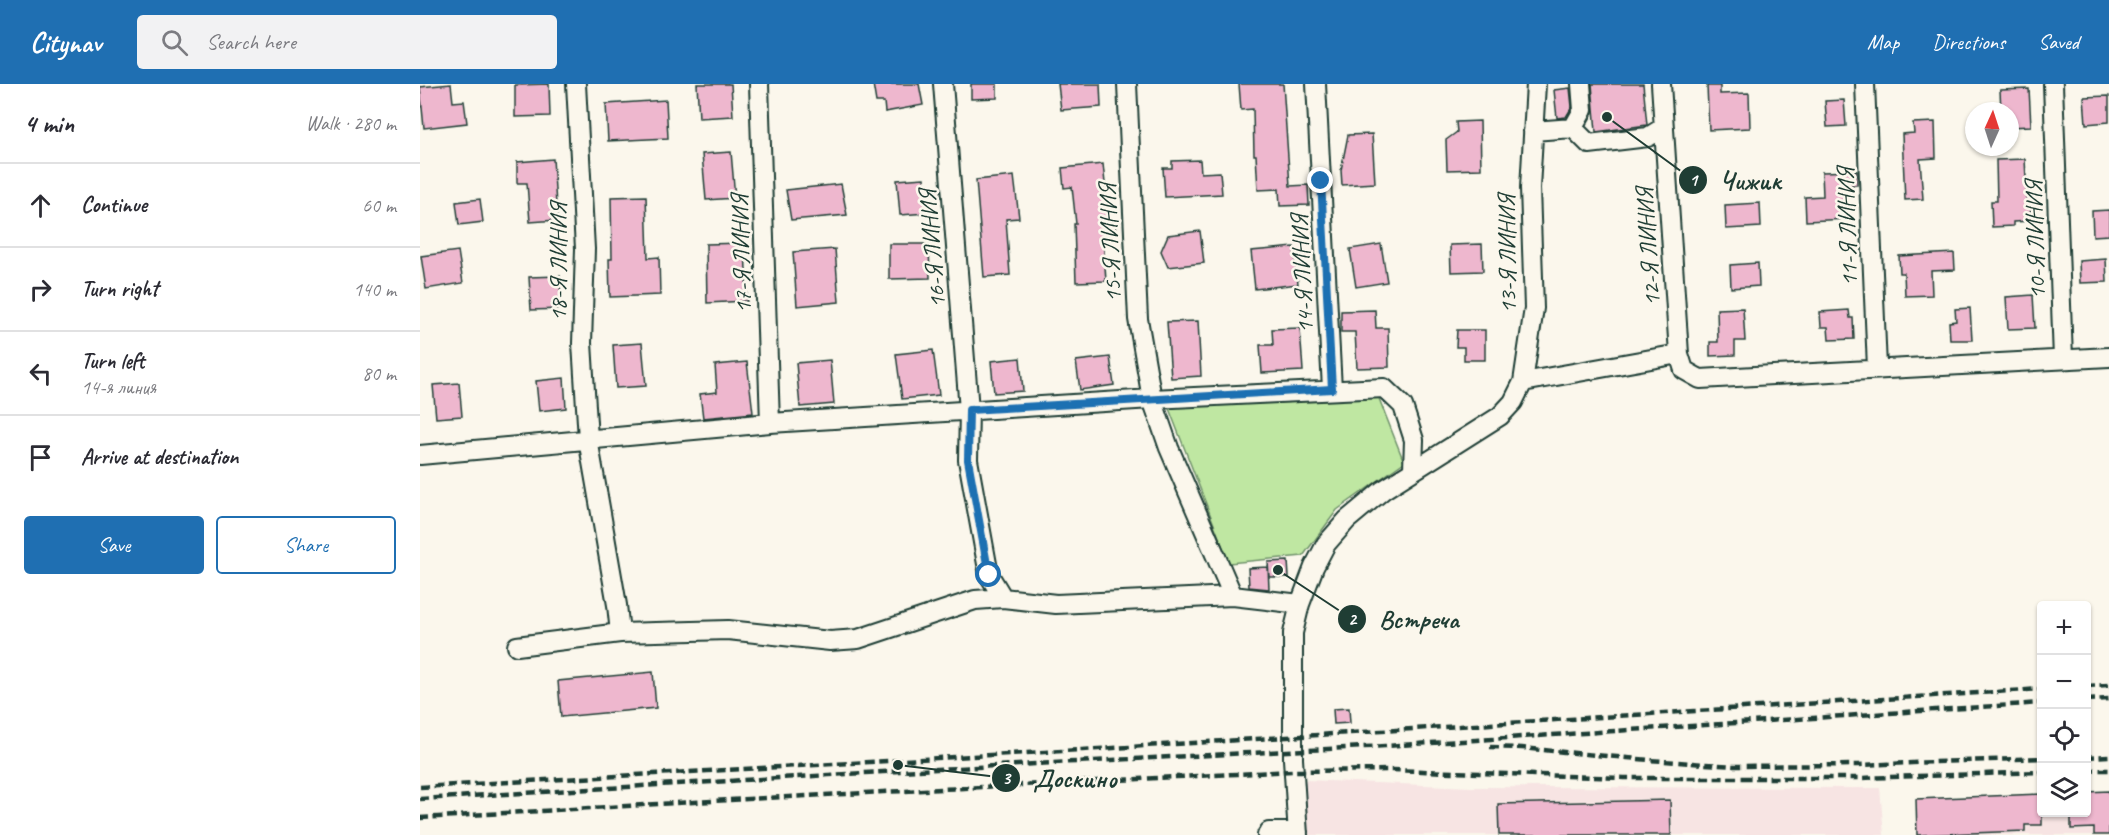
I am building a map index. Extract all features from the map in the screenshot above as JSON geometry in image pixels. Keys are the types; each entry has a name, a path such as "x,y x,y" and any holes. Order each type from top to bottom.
{"street":[{"name":"18-Я ЛИНИЯ","path":"576,84 585,249 582,344 588,439 620,633"},
{"name":"17-Я ЛИНИЯ","path":"759,84 770,423"},
{"name":"16-Я ЛИНИЯ","path":"943,84 969,410 968,460 989,575 1003,598"},
{"name":"15-Я ЛИНИЯ","path":"1127,84 1138,319 1152,399 1169,448 1233,596"},
{"name":"14-Я ЛИНИЯ","path":"1316,84 1332,389"},
{"name":"13-Я ЛИНИЯ","path":"1413,469 1500,416 1513,402 1523,382 1534,308 1530,188 1536,84"},
{"path":"1573,128 1583,110 1581,84"},
{"name":"12-Я ЛИНИЯ","path":"1661,84 1682,362"},
{"name":"11-Я ЛИНИЯ","path":"1865,84 1877,368"},
{"name":"10-Я ЛИНИЯ","path":"2053,84 2063,359"},
{"path":"1533,131 1573,128 1589,144 1648,137 1664,127"},
{"path":"1523,382 1682,362 1700,379 2109,357"},
{"path":"420,455 770,423 1152,399 1384,388 1403,406 1414,440 1413,469 1356,512 1326,544 1314,567 1300,604 1293,633 1293,759 1298,833 1269,832 1267,835"},
{"path":"517,646 620,633 728,630 830,641 858,639 975,600 1003,598 1056,604 1233,596 1300,604"}],"shaded area":[{"path":"1305,780 1472,787 1880,788 1884,835 1308,835"},
{"path":"2037,794 2037,817 2091,817 2109,835 1917,835 1916,799"}],"green space":[{"path":"1378,396 1404,462 1337,510 1303,556 1229,563 1168,406"}],"building":[{"path":"451,84 453,102 464,101 467,123 424,128 420,87"},
{"path":"549,84 550,116 515,117 515,85"},
{"path":"697,84 731,84 733,116 699,118"},
{"path":"873,84 919,84 923,105 885,112 884,102 876,102"},
{"path":"971,84 997,84 997,98 971,99"},
{"path":"1058,84 1100,84 1101,107 1061,110"},
{"path":"1239,84 1283,84 1290,186 1308,185 1309,205 1280,206 1279,189 1258,190 1256,155 1254,155 1253,109 1241,110"},
{"path":"1592,84 1643,84 1647,125 1596,132"},
{"path":"1707,86 1720,86 1720,94 1749,93 1750,128 1709,130"},
{"path":"1570,88 1572,107 1566,117 1557,118 1554,90"},
{"path":"2029,89 2031,126 2019,127 2019,102 2001,102 2000,90"},
{"path":"2109,96 2109,122 2086,124 2084,97"},
{"path":"666,100 668,138 608,141 606,104"},
{"path":"1844,100 1846,126 1827,127 1825,101"},
{"path":"1480,121 1481,169 1447,170 1446,140 1457,132 1456,122"},
{"path":"1935,122 1936,158 1920,159 1923,199 1905,200 1902,134 1914,133 1913,123"},
{"path":"1372,134 1375,183 1342,185 1341,170 1348,135"},
{"path":"731,152 735,198 706,200 702,154"},
{"path":"553,159 557,220 530,222 527,183 517,183 517,162"},
{"path":"2025,159 2027,199 2030,199 2031,221 2013,222 2013,226 1992,227 1991,201 1997,201 1996,160"},
{"path":"1200,160 1201,173 1220,172 1222,194 1165,197 1163,168 1172,168 1172,161"},
{"path":"1103,164 1109,222 1115,222 1116,236 1103,237 1106,281 1076,282 1074,224 1076,224 1072,187 1064,188 1062,168"},
{"path":"1857,171 1857,185 1845,185 1847,219 1806,221 1805,197 1823,196 1822,172"},
{"path":"1014,176 1019,218 1006,219 1010,275 984,277 976,180"},
{"path":"924,178 927,213 900,215 897,180"},
{"path":"841,184 847,215 791,220 786,190"},
{"path":"646,196 648,258 659,257 660,295 610,297 611,197"},
{"path":"480,199 483,222 459,225 456,202"},
{"path":"1760,203 1761,227 1726,229 1725,205"},
{"path":"2109,210 2109,235 2093,236 2092,211"},
{"path":"1200,231 1204,263 1168,267 1161,251 1168,235"},
{"path":"745,243 747,301 707,303 706,244"},
{"path":"889,244 929,244 930,278 889,279"},
{"path":"1381,244 1387,282 1356,287 1350,249"},
{"path":"1482,244 1483,271 1451,272 1450,245"},
{"path":"1294,247 1298,284 1255,289 1251,251"},
{"path":"835,249 839,302 797,306 793,252"},
{"path":"458,251 463,283 426,289 421,256"},
{"path":"1954,253 1955,270 1931,271 1932,295 1905,296 1904,273 1900,273 1899,256"},
{"path":"2106,259 2107,282 2080,283 2079,261"},
{"path":"1758,263 1759,286 1731,288 1730,265"},
{"path":"560,276 561,309 531,310 529,277"},
{"path":"2033,295 2035,328 2008,329 2006,297"},
{"path":"1743,308 1745,341 1735,341 1735,355 1710,356 1710,342 1718,342 1717,309"},
{"path":"1970,308 1972,340 1950,340 1949,322 1956,321 1955,309"},
{"path":"1375,310 1376,328 1388,328 1389,367 1357,368 1355,332 1341,332 1341,311"},
{"path":"1849,310 1850,318 1853,318 1854,339 1829,340 1828,327 1821,327 1820,312"},
{"path":"1198,321 1201,376 1171,378 1167,322"},
{"path":"1300,328 1303,371 1262,373 1260,345 1273,345 1272,329"},
{"path":"1457,330 1485,330 1485,360 1464,360 1464,347 1456,347"},
{"path":"642,343 646,386 616,388 613,345"},
{"path":"933,350 939,395 902,399 896,354"},
{"path":"1110,357 1114,385 1080,390 1076,361"},
{"path":"1020,358 1023,391 994,393 991,361"},
{"path":"830,360 834,404 800,407 796,363"},
{"path":"747,362 753,413 703,418 700,394 717,392 715,365"},
{"path":"564,378 566,408 539,411 536,381"},
{"path":"459,383 462,416 436,418 433,385"},
{"path":"1288,561 1289,577 1269,577 1268,562"},
{"path":"1268,567 1269,589 1249,587 1248,568"},
{"path":"653,672 656,708 561,717 558,681"},
{"path":"1349,708 1350,723 1334,724 1333,709"},
{"path":"2109,791 2109,835 2094,835 2094,828 2071,829 2071,817 2091,817 2091,792"},
{"path":"2037,794 2037,817 2042,817 2042,825 2025,825 2025,831 1917,835 1916,799"},
{"path":"1670,800 1671,835 1499,835 1498,804"}],"railway":[{"path":"2091,686 2109,685"},
{"path":"420,787 1082,750 2037,689"},
{"path":"2091,700 2109,699"},
{"path":"420,799 1385,746 2037,703"},
{"path":"1490,747 1734,766 1859,765 2037,758"},
{"path":"2091,757 2109,756"},
{"path":"420,818 1294,771 1393,770 1624,778 1860,778 2037,772"},
{"path":"2091,770 2109,770"}],"place":[{"name":"Чижик","path":"1607,117"},
{"name":"Встреча","path":"1278,570"},
{"name":"Доскино","path":"898,765"}],"route":[{"path":"989,575 968,460 969,410 1332,389 1321,181"}]}
